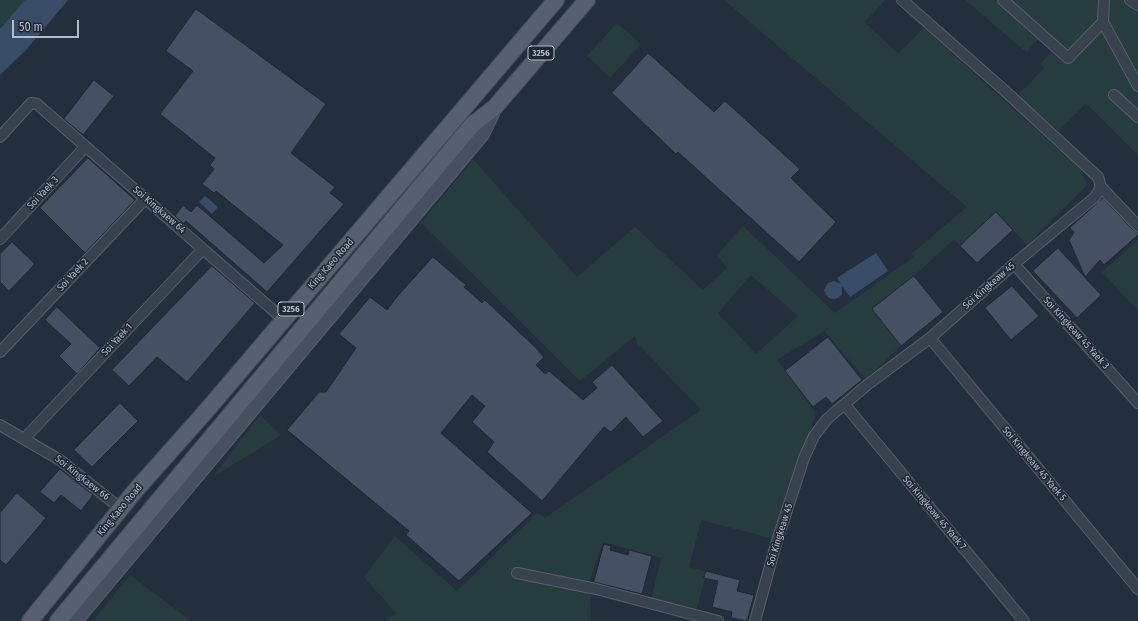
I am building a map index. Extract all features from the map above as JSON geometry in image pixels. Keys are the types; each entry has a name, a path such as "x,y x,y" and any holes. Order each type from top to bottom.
{"main road":[{"name":"King Kaeo Road","path":"29,620 120,508 207,410 556,0"},
{"name":"King Kaeo Road","path":"58,621 200,449 472,125 495,107 587,0"},
{"name":"King Kaeo Road","path":"75,621 482,134 495,107"}],"street":[{"path":"902,0 1004,90 1098,177 1101,187 1138,226"},
{"path":"1003,0 1068,58 1103,22"},
{"path":"1104,0 1103,22 1138,86"},
{"path":"1130,0 1138,5"},
{"path":"1114,95 1138,117"},
{"name":"Soi Kingkaew 64","path":"0,137 31,104 34,103 283,319"},
{"name":"Soi Yaek 3","path":"0,239 85,147"},
{"name":"Soi Kingkeaw 45","path":"755,621 776,544 804,458 814,436 827,419 867,385 930,338 1014,264 1095,197 1101,187"},
{"name":"Soi Yaek 2","path":"0,352 145,199"},
{"path":"24,439 204,249"},
{"name":"Soi Kingkeaw 45 Yaek 3","path":"1014,264 1138,403"},
{"name":"Soi Kingkeaw 45 Yaek 5","path":"930,338 1138,588"},
{"name":"Soi Kingkeaw 45 Yaek 7","path":"845,405 1024,621"},
{"name":"Soi Kingkaew 66","path":"0,425 60,460 120,508"},
{"path":"517,573 596,589 718,621"}],"green space":[{"path":"0,0 25,0 0,29"},
{"path":"724,0 885,0 865,22 898,54 924,28 1081,170 1087,185 1027,245 996,212 960,246 954,239 914,276 872,309 901,346 866,379 824,331 777,360 816,413 774,539 701,520 689,567 707,572 695,614 651,600 661,558 603,542 590,580 591,621 385,621 396,613 364,577 395,536 457,591 537,513 545,518 701,410 637,343 635,336 580,381 421,223 473,159 577,277 635,227 703,290 727,268 717,255 743,226 835,313 914,257 911,254 967,207","holes":["751,275 798,316 756,354 718,313"]},
{"path":"965,0 1138,0 1138,155 1086,103 1058,131 1018,95 1044,68 1040,64 1052,51 1039,39 1026,52"},
{"path":"617,23 641,44 610,78 587,56"},
{"path":"1138,240 1138,311 1102,272"},
{"path":"260,415 281,435 213,477"},
{"path":"130,575 191,621 93,621"}],"water":[{"path":"25,0 68,0 26,50 0,75 0,29"},
{"path":"205,196 218,207 212,214 199,202"},
{"path":"876,253 888,271 850,297 842,286 842,294 840,297 832,299 827,296 824,290 828,283 834,281 841,284 837,278"}],"building":[{"path":"196,9 326,104 291,153 335,187 330,193 344,204 267,292 186,221 184,224 175,216 183,205 191,212 197,205 264,263 283,245 216,191 214,193 202,184 214,169 210,165 215,158 160,114 193,71 166,51"},
{"path":"648,53 714,112 725,101 800,169 791,178 836,222 799,262 678,152 676,154 612,93"},
{"path":"94,80 114,96 83,135 64,119"},
{"path":"88,158 135,200 85,253 40,208"},
{"path":"1103,198 1133,230 1138,232 1138,235 1104,265 1100,260 1085,277 1069,240 1074,232 1070,228"},
{"path":"996,212 1013,230 977,263 960,246"},
{"path":"12,242 35,264 9,291 0,282 0,254"},
{"path":"1058,248 1101,295 1077,318 1033,271"},
{"path":"433,257 466,285 464,287 482,303 485,300 534,346 544,357 536,365 545,374 549,371 583,400 597,388 592,382 612,365 663,421 643,437 626,417 611,432 604,427 542,501 487,452 494,442 472,422 485,406 472,395 441,433 532,513 459,581 406,535 409,531 287,430 319,392 326,392 356,348 339,334 370,297 387,310"},
{"path":"212,266 255,303 187,382 157,357 129,386 112,370"},
{"path":"914,276 943,312 901,346 872,309"},
{"path":"1012,286 1039,316 1011,340 985,308"},
{"path":"57,307 100,348 77,374 59,356 71,344 45,320"},
{"path":"828,337 862,380 832,404 826,397 813,407 785,371"},
{"path":"120,403 138,421 92,467 74,450"},
{"path":"60,469 93,495 81,511 61,495 54,503 40,492"},
{"path":"17,493 46,518 6,565 0,560 0,513"},
{"path":"604,544 611,546 610,550 628,555 629,550 652,556 642,594 594,582"},
{"path":"706,571 740,580 737,591 754,595 747,621 731,618 732,612 712,607 718,581 704,578"}]}
